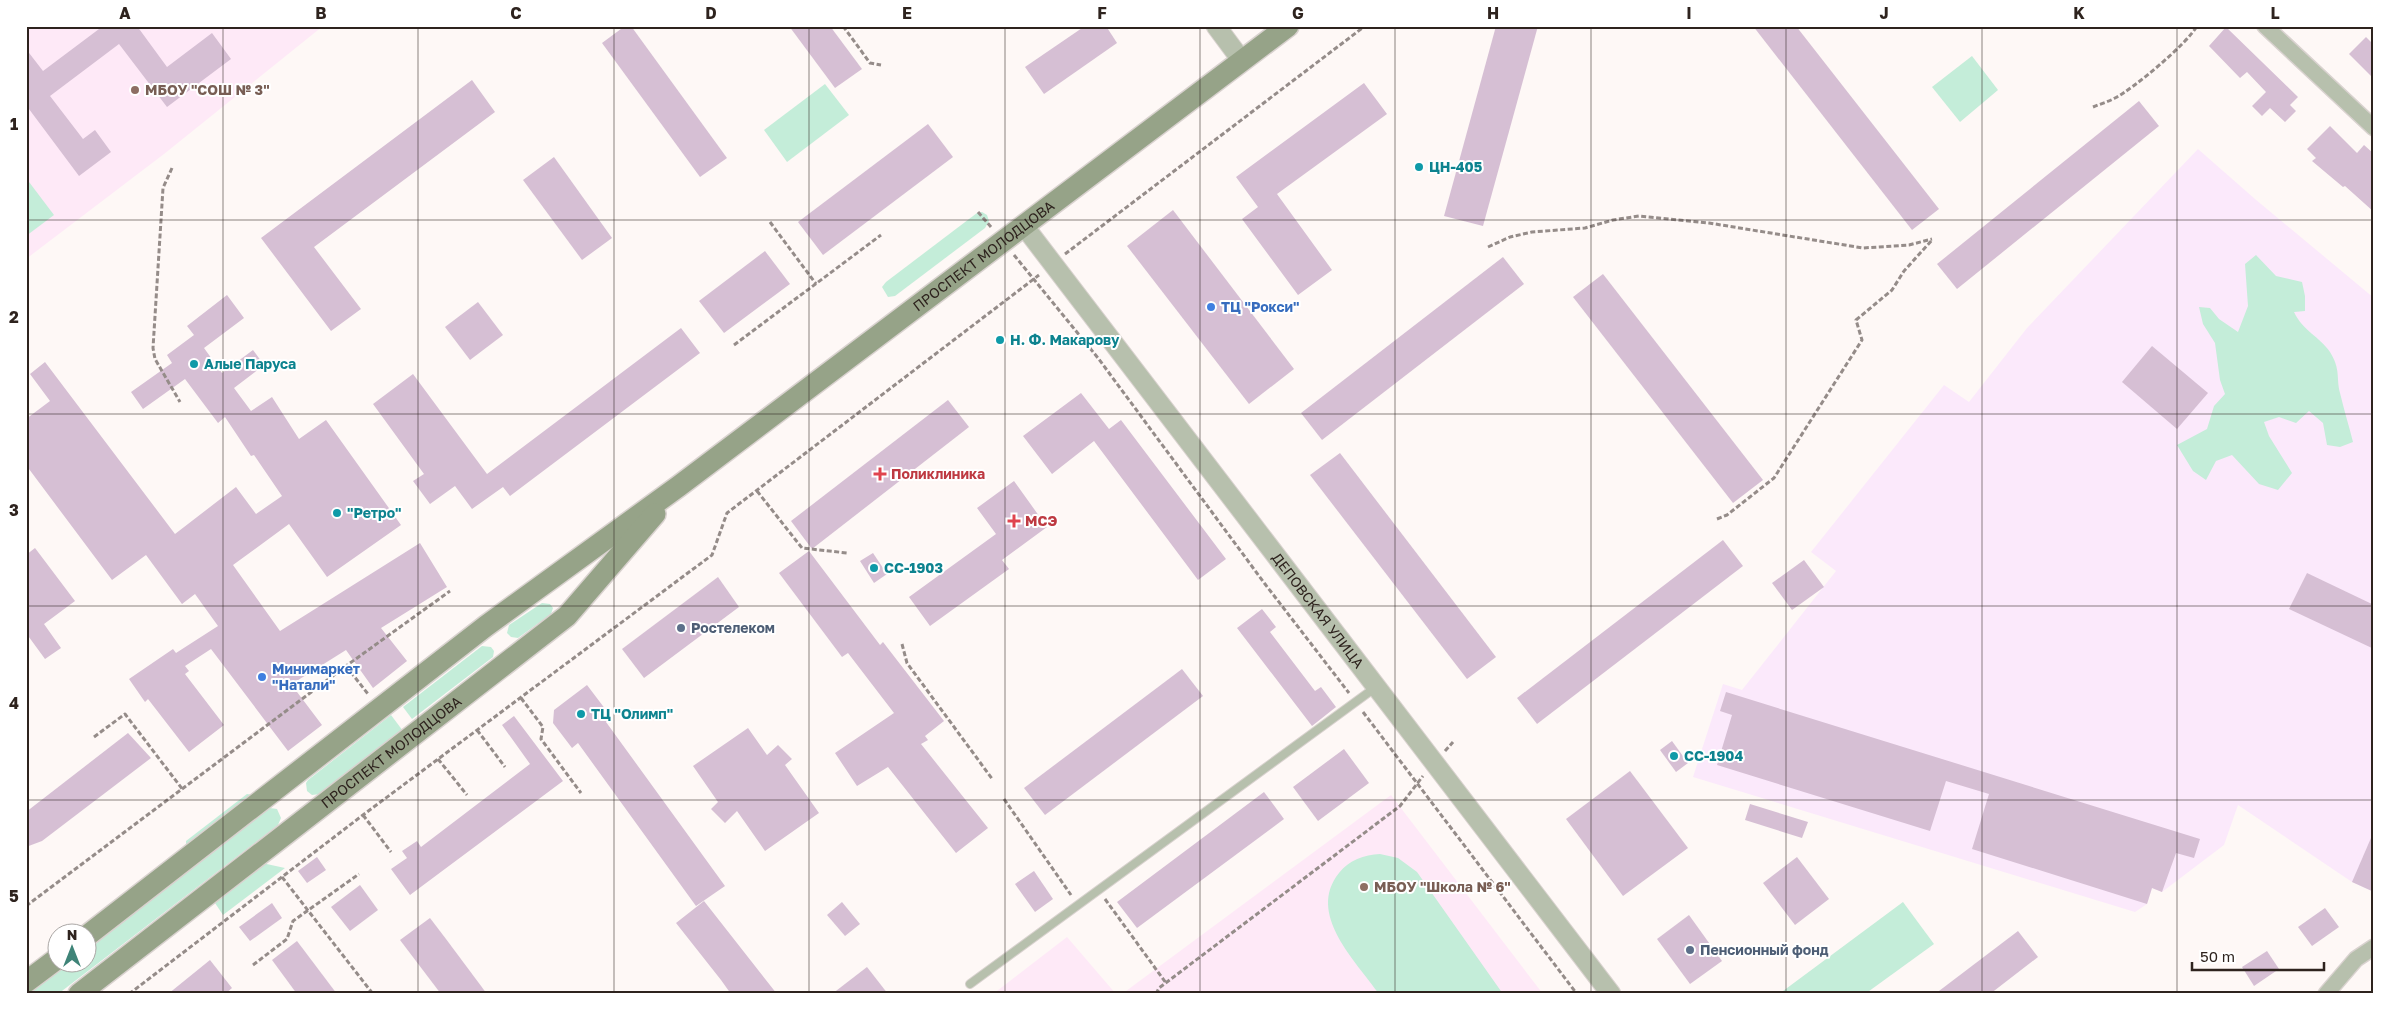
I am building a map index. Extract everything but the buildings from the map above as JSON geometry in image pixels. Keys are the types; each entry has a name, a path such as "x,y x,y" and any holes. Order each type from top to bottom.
{"main road":[{"name":"ПРОСПЕКТ МОЛОДЦОВА","path":"98,927 486,626 679,486 1288,26"},
{"name":"ПРОСПЕКТ МОЛОДЦОВА","path":"79,994 567,616 679,486"},
{"path":"26,982 48,966"}],"street":[{"path":"1216,26 1242,61"},
{"path":"2266,26 2374,128"},
{"name":"ДЕПОВСКАЯ УЛИЦА","path":"1024,226 1610,994"},
{"path":"2326,994 2356,959 2374,947"}],"lane":[{"path":"970,984 1376,687"}],"path":[{"path":"843,26 870,63 881,65"},
{"path":"129,994 363,815 712,555 727,513 1365,26"},
{"path":"2093,107 2116,98 2180,47 2197,26"},
{"path":"172,168 164,188 153,348 155,359 180,402"},
{"path":"978,212 1098,358 1259,576 1578,994"},
{"path":"1488,247 1510,237 1532,232 1585,228 1639,216 1709,223 1863,248 1909,245 1932,239 1904,271 1892,290 1856,320 1862,340 1774,478 1727,515 1717,519"},
{"path":"770,222 816,284"},
{"path":"734,345 881,235"},
{"path":"757,491 802,548 847,553"},
{"path":"26,906 346,666 450,591"},
{"path":"902,644 907,663 993,780"},
{"path":"346,666 368,695 374,691"},
{"path":"521,698 543,727 541,740 581,793"},
{"path":"94,736 125,714 182,790"},
{"path":"477,730 505,767"},
{"path":"1156,994 1166,983 1400,806 1416,783 1453,742"},
{"path":"438,759 467,795"},
{"path":"1004,799 1078,905"},
{"path":"363,815 391,852"},
{"path":"253,965 287,939 293,921 359,874"},
{"path":"282,877 373,994"},
{"path":"1098,890 1166,983"}],"shaded area":[{"name":"МБОУ \"СОШ № 3\"","path":"26,26 323,26 164,154 26,259"},
{"path":"2198,149 2374,298 2374,892 2352,882 2238,805 2224,845 2162,892 2152,888 2147,904 2135,912 1693,777 1723,684 1742,690 1836,571 1811,552 1944,385 1969,402 2027,328"},
{"name":"МБОУ \"Школа № 6\"","path":"1391,795 1543,994 1122,994"},
{"path":"1067,937 1116,994 993,994"}],"green space":[{"path":"1972,56 1998,90 1960,122 1932,87"},
{"path":"825,84 849,115 787,162 764,130"},
{"path":"26,178 54,215 26,236"},
{"path":"982,212 987,215 989,221 985,228 895,296 888,297 882,287 886,282 977,213"},
{"path":"2256,255 2276,276 2302,282 2305,296 2305,311 2294,312 2302,324 2326,346 2333,358 2353,442 2340,447 2327,445 2323,423 2309,411 2296,423 2279,417 2264,422 2269,436 2292,473 2278,490 2259,484 2232,455 2216,461 2206,480 2193,471 2177,445 2207,429 2214,406 2225,394 2220,380 2215,343 2203,324 2199,307 2210,308 2219,319 2238,332 2248,306 2245,264"},
{"path":"542,603 550,604 553,608 551,614 518,638 511,637 507,633 509,625"},
{"path":"482,646 491,647 494,651 493,657 412,719 403,707"},
{"path":"391,715 403,731 320,794 312,795 307,791 306,783 308,780"},
{"path":"247,794 253,795 186,847 186,841"},
{"path":"270,808 277,809 281,818 278,825 98,963 98,939"},
{"path":"1380,854 1398,858 1417,872 1503,994 1379,994 1338,936 1331,921 1328,905 1330,889 1343,868 1357,859"},
{"path":"262,863 285,868 223,915 215,903 218,896"},
{"path":"1903,902 1934,944 1865,994 1779,994"},
{"path":"56,972 87,972 58,994 27,994"}],"place":[{"name":"МБОУ \"СОШ № 3\"","path":"135,90"},
{"name":"ЦН-405","path":"1419,167"},
{"name":"ТЦ \"Рокси\"","path":"1211,307"},
{"name":"Н. Ф. Макарову","path":"1000,340"},
{"name":"Алые Паруса","path":"194,364"},
{"name":"Поликлиника","path":"880,474"},
{"name":"\"Ретро\"","path":"337,513"},
{"name":"МСЭ","path":"1014,521"},
{"name":"СС-1903","path":"874,568"},
{"name":"Ростелеком","path":"681,628"},
{"name":"Минимаркет \"Натали\"","path":"262,677"},
{"name":"ТЦ \"Олимп\"","path":"581,714"},
{"name":"СС-1904","path":"1674,756"},
{"name":"МБОУ \"Школа № 6\"","path":"1364,887"},
{"name":"Пенсионный фонд","path":"1690,950"}]}
